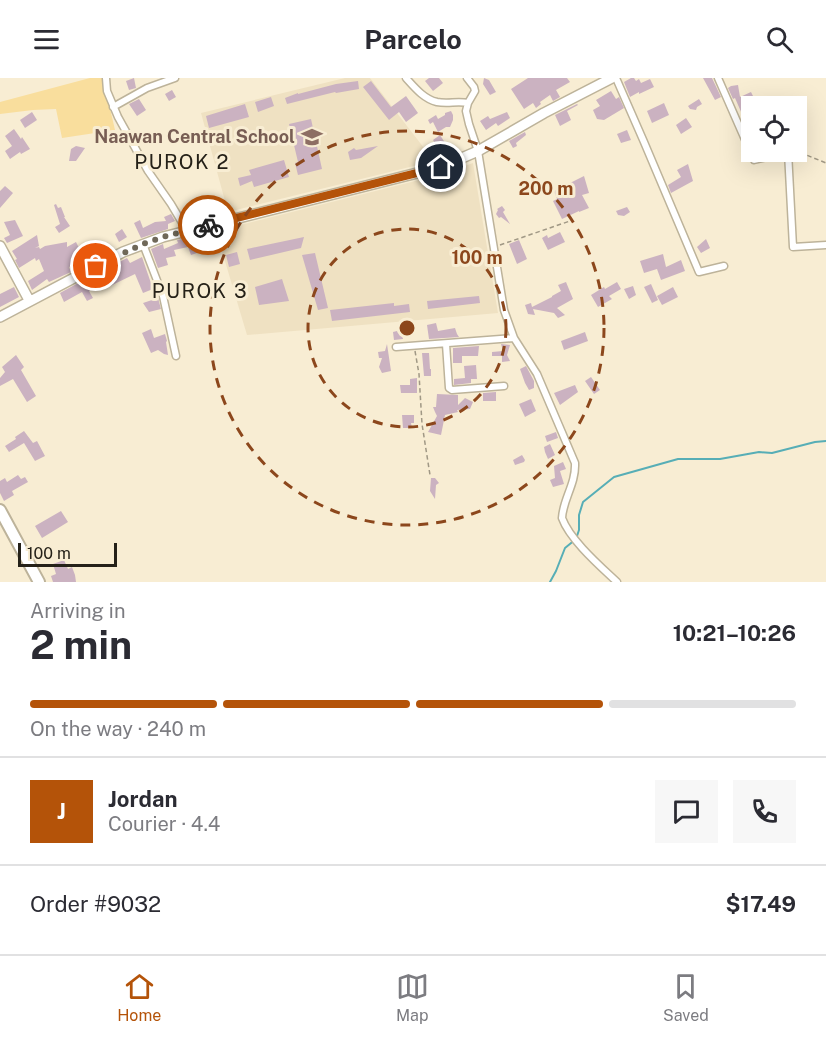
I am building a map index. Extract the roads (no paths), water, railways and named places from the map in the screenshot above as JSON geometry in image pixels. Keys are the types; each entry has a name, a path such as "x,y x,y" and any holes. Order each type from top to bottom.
{"highway":[{"path":"0,510 39,582"}],"street":[{"path":"106,78 113,107 148,171 186,231"},
{"path":"113,107 147,88 175,78"},
{"path":"406,78 428,99 439,103 468,103"},
{"path":"467,78 475,91 468,103 467,118 478,151 504,310 514,338 537,374 575,463 572,488 562,514 564,523 579,544 617,582"},
{"path":"0,317 123,252 163,237 441,167 478,151 544,113 614,78 699,272 724,266"},
{"path":"718,78 741,130"},
{"path":"789,162 792,247 826,245"},
{"path":"143,244 163,296 176,356"},
{"path":"0,246 29,300"},
{"path":"396,347 514,338"},
{"path":"446,344 449,388 452,390 504,386"}],"waterway":[{"path":"550,582 565,548 576,539 583,502 614,477 678,459 720,459 759,452 772,453 826,441"}],"place":[{"name":"Naawan Central School","path":"312,137"}],"district":[{"name":"PUROK 2","path":"182,162"},
{"name":"PUROK 3","path":"200,291"}]}
